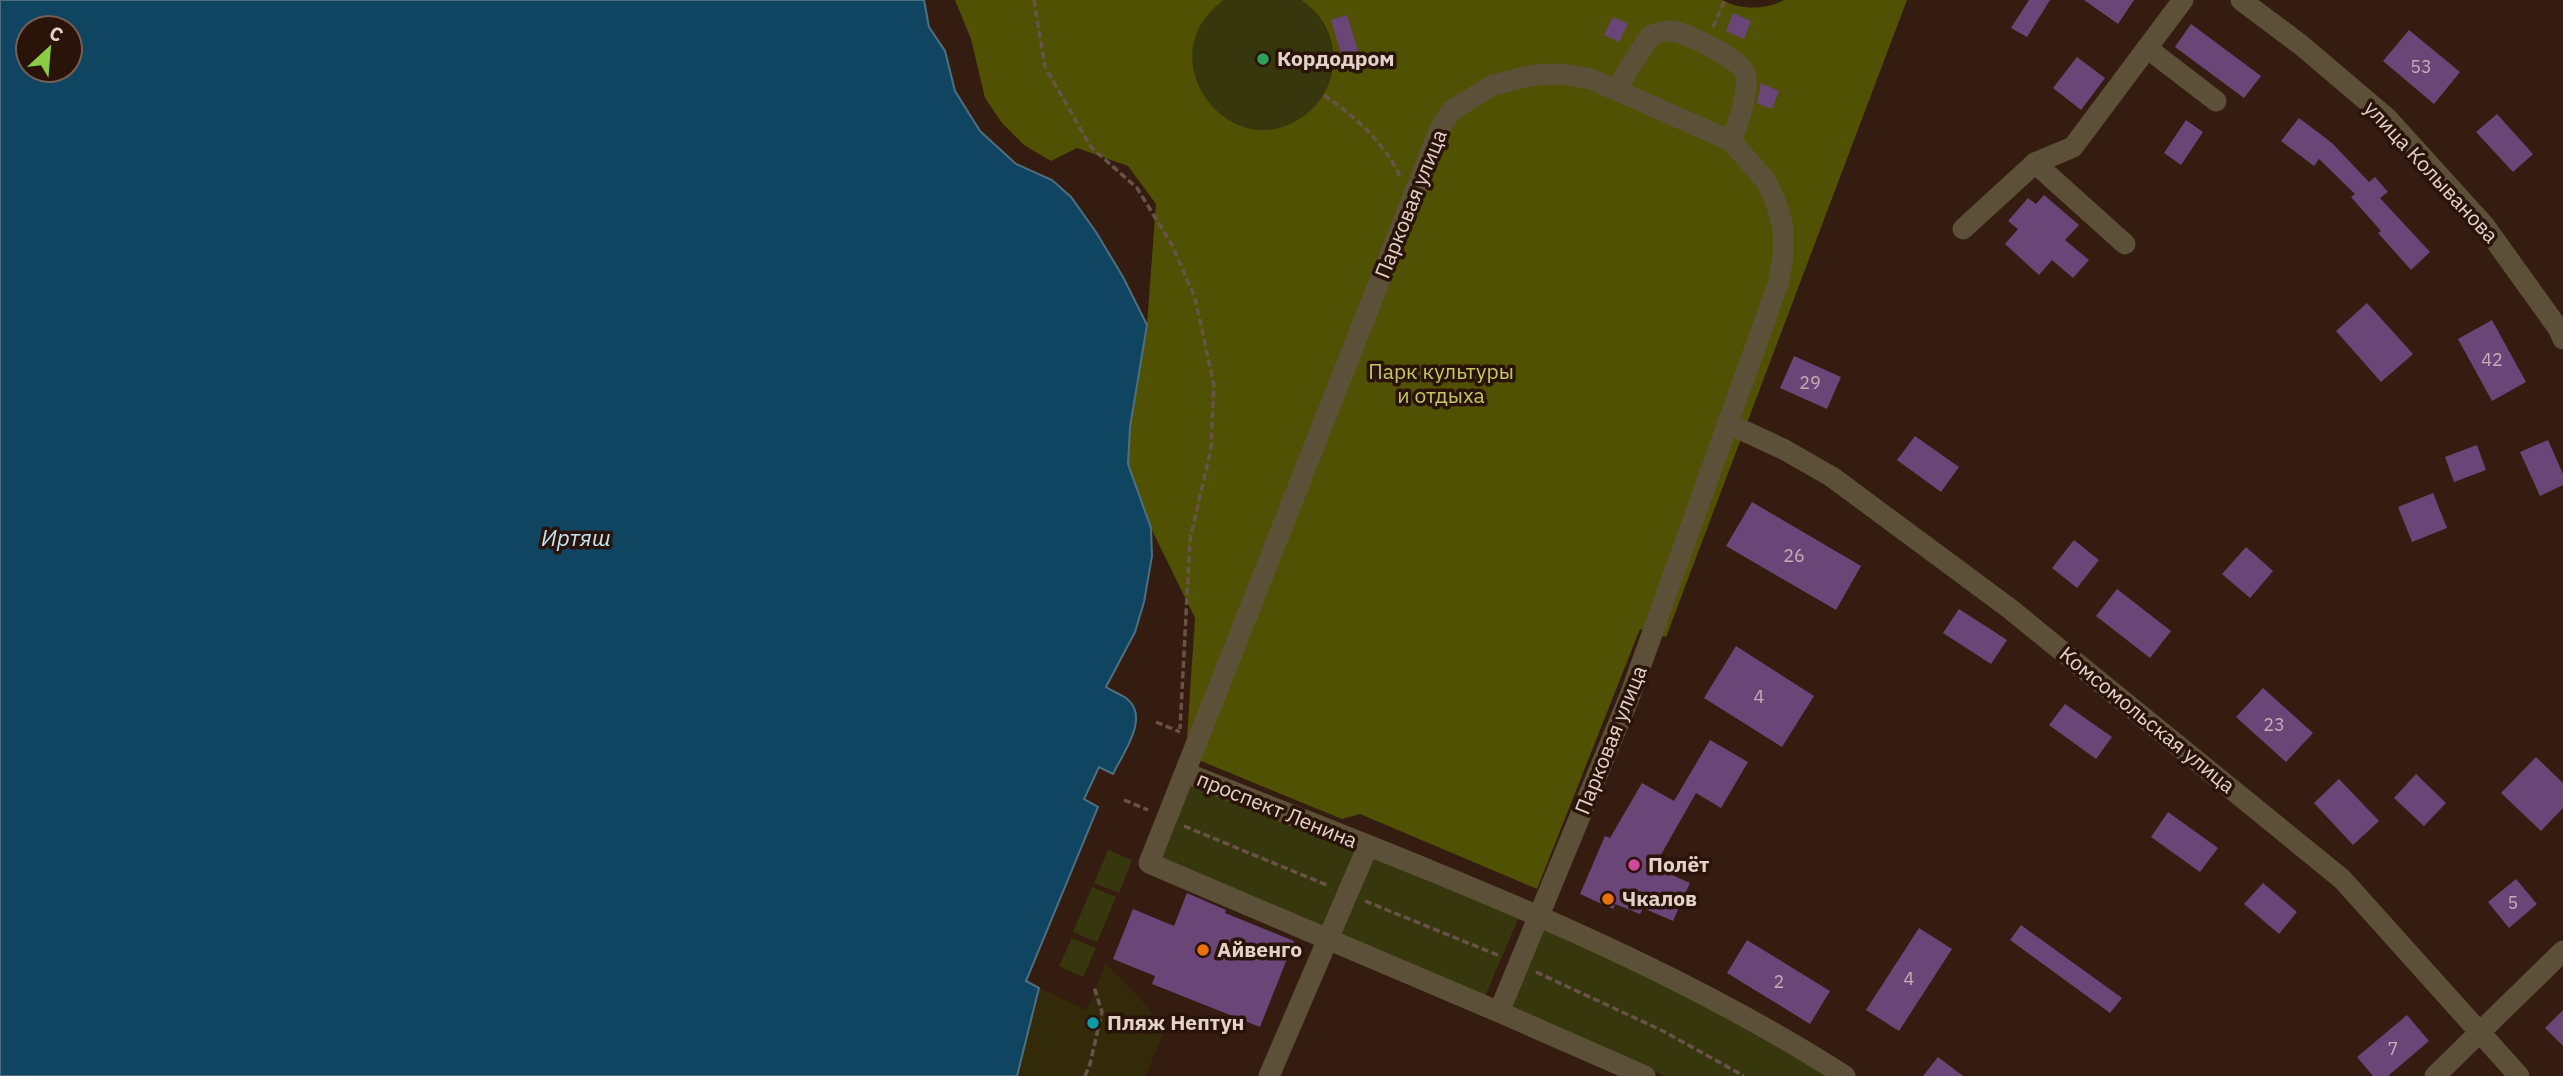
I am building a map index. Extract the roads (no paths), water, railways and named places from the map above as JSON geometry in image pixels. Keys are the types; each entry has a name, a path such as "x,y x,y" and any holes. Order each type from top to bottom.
{"street":[{"path":"1963,229 2035,163 2073,148 2183,0"},
{"name":"улица Колыванова","path":"2241,0 2301,45 2387,118 2484,225 2558,328 2563,339"},
{"path":"1618,90 1650,37 1671,30 1705,45 1736,60 1744,70 1746,83 1738,124 1731,141"},
{"path":"2147,48 2216,101"},
{"name":"Парковая улица","path":"1188,769 1441,127 1452,110 1469,98 1493,85 1533,75 1563,74 1591,79 1618,90 1731,141 1766,181 1776,203 1783,228 1783,256 1778,284 1629,698 1538,917"},
{"path":"2035,163 2125,244"},
{"name":"Комсомольская улица","path":"1727,424 1785,450 1832,477 2009,608 2342,879 2519,1076"},
{"name":"проспект Ленина","path":"1645,1076 1149,863 1188,769 1538,917 1683,984 1765,1027 1845,1076"},
{"path":"1269,1076 1368,846"},
{"path":"1499,1012 1538,917"},
{"path":"2435,1076 2563,951"}],"water":[{"name":"Иртяш","path":"0,0 924,0 929,27 945,51 955,91 980,131 1016,164 1052,180 1071,197 1123,277 1147,325 1130,427 1128,464 1151,528 1152,556 1144,602 1135,632 1106,687 1126,698 1133,706 1136,724 1113,774 1099,767 1084,799 1098,807 1026,981 1039,988 1017,1076 0,1076"}],"place":[{"name":"Кордодром","path":"1263,59"},
{"name":"Полёт","path":"1634,865"},
{"name":"Чкалов","path":"1608,899"},
{"name":"Айвенго","path":"1203,950"},
{"name":"Пляж Нептун","path":"1093,1023"}],"park label":[{"name":"Парк культуры и отдыха","path":"1441,384"}]}
